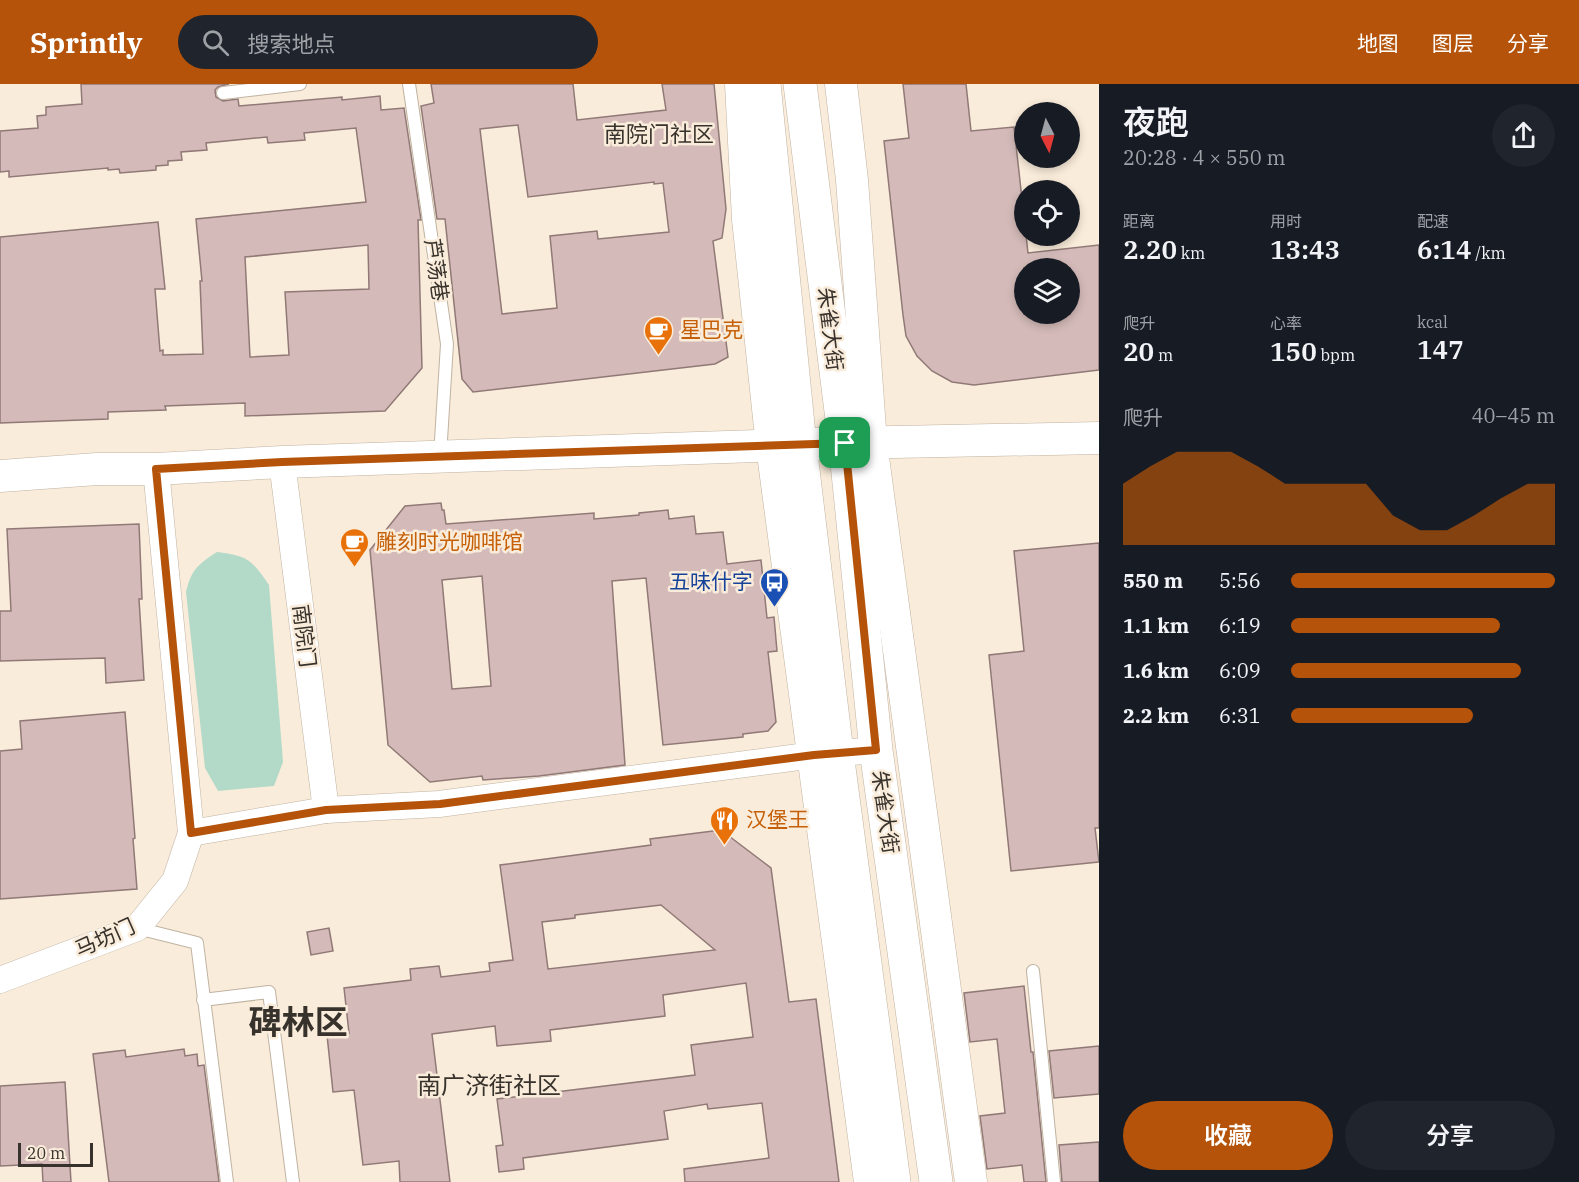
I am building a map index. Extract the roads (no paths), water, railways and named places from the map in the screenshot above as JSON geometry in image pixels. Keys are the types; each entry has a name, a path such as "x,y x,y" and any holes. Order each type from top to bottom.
{"main road":[{"name":"朱雀大街","path":"764,84 786,445 826,754 894,1182"},
{"name":"朱雀大街","path":"800,84 858,443 876,750 936,1182"}],"street":[{"path":"741,84 748,219 786,445"},
{"path":"841,84 852,180 858,443 971,1182"},
{"path":"0,476 97,469 156,469 282,462 786,445 1099,438"},
{"name":"南院门","path":"282,462 326,810"},
{"name":"马坊门","path":"0,980 137,928 175,881 191,833 156,469"},
{"path":"191,833 326,810 440,804 826,754 876,750"},
{"path":"826,754 870,1182"}],"lane":[{"path":"223,93 300,84"},
{"name":"芦荡巷","path":"409,84 447,344 440,457"},
{"path":"137,928 197,943 227,1182"},
{"path":"1033,971 1054,1182"},
{"path":"203,1000 269,992 293,1182"}],"place":[{"name":"星巴克","path":"659,356"},
{"name":"雕刻时光咖啡馆","path":"355,568"},
{"name":"五味什字","path":"774,608"},
{"name":"汉堡王","path":"725,846"}],"district":[{"name":"南院门社区","path":"659,134"},
{"name":"碑林区","path":"298,1022"},
{"name":"南广济街社区","path":"489,1086"}]}
